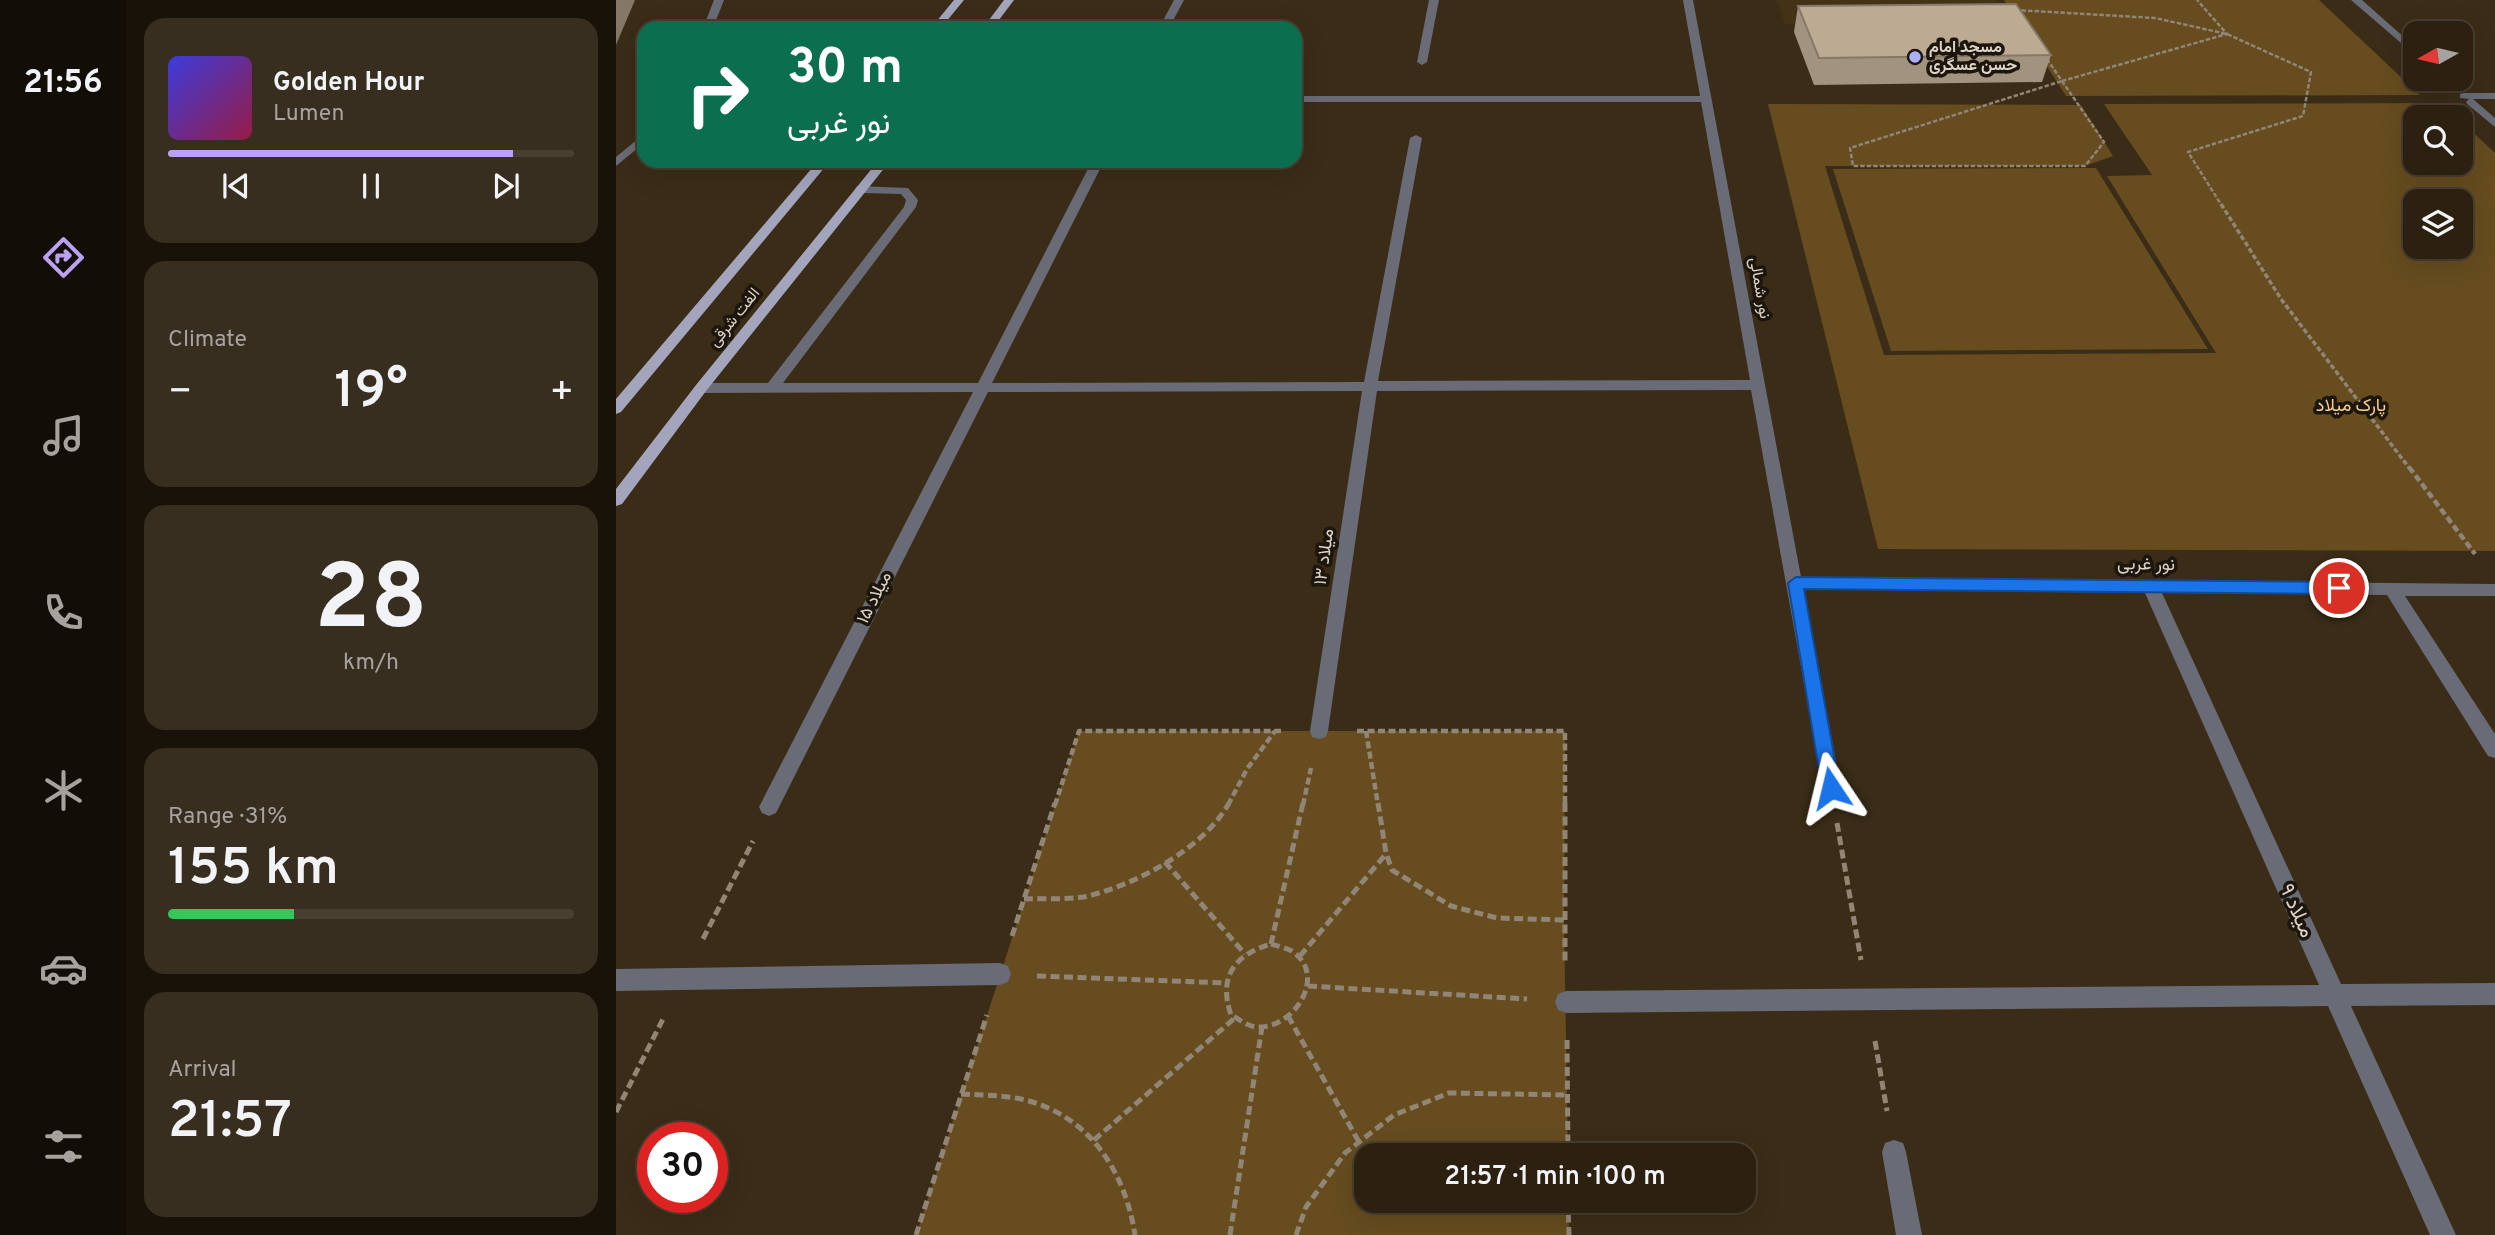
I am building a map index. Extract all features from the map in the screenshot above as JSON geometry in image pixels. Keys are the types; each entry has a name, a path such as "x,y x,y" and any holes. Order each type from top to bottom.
{"main road":[{"path":"942,21 959,0"},
{"path":"993,21 1009,0"},
{"name":"الفت شرقی","path":"616,409 818,168"},
{"name":"الفت شرقی","path":"616,500 701,388 878,168"}],"street":[{"path":"711,21 719,0"},
{"path":"1168,21 1179,0"},
{"path":"1422,62 1434,0"},
{"name":"نور شمالی","path":"1688,0 1796,583 1831,788"},
{"path":"2356,0 2403,41"},
{"path":"2458,91 2495,124"},
{"path":"2464,96 2495,96"},
{"path":"1302,99 1706,99"},
{"name":"میلاد ۱۳","path":"1319,731 1370,388 1416,138"},
{"path":"616,163 637,144"},
{"name":"میلاد ۱۵","path":"769,807 1094,168"},
{"path":"772,388 912,200 904,191 861,189"},
{"path":"701,388 1759,385"},
{"name":"نور غربی","path":"1796,583 2495,590"},
{"name":"میلاد ۹","path":"2150,586 2442,1235"},
{"path":"2392,589 2495,750"},
{"path":"616,980 1000,974"},
{"path":"1566,1002 2495,994"},
{"path":"1894,1152 1909,1235"}],"path":[{"path":"2197,0 2227,34"},
{"path":"2019,21 2011,10 2155,18 2227,34 2311,72 2303,116 2188,152 2281,299 2479,559"},
{"path":"2042,52 2058,74 2066,84 2081,105 2104,142 2085,166 1853,166 1850,148 1896,131 2060,83 2072,79 2098,71 2227,34"},
{"path":"916,1235 1079,731 1565,731 1564,920 1568,1143"},
{"path":"1024,899 1082,897 1137,880 1186,850 1224,812 1247,769 1275,731"},
{"path":"1271,944 1319,731"},
{"path":"1366,731 1386,853 1392,870 1451,906 1497,918 1564,920"},
{"path":"1300,956 1386,853"},
{"path":"1165,862 1245,954"},
{"path":"1271,944 1285,946 1300,956 1308,973 1308,986 1303,999 1282,1021 1262,1027 1241,1023 1231,1015 1225,1003 1225,983 1234,964 1245,954 1271,944"},
{"path":"1000,974 1225,983"},
{"path":"1308,986 1566,1002"},
{"path":"1289,1016 1359,1142"},
{"path":"1094,1140 1236,1017"},
{"path":"1230,1235 1262,1027"},
{"path":"1296,1235 1306,1207 1345,1153 1394,1115 1449,1093 1567,1095"},
{"path":"961,1094 1023,1099 1072,1119 1109,1157 1133,1210 1135,1235"},
{"path":"1568,1213 1569,1235"}],"shaded area":[{"path":"1777,0 1996,0 2010,23 1785,24"}],"green space":[{"path":"2004,0 2319,0 2403,79 2403,91 2416,91 2420,95 2066,96"},
{"name":"پارک میلاد","path":"2442,103 2444,105 2403,105 2403,175 2473,175 2473,132 2495,153 2495,551 1878,549 1768,104 2081,105 2113,156 2085,166 1825,166 1884,355 2216,353 2107,176 2152,175 2104,104"},
{"path":"2096,168 2208,349 1891,351 1833,169"},
{"path":"1079,731 1565,731 1564,920 1568,1143 1354,1143 1354,1213 1568,1213 1569,1235 916,1235"}],"building":[{"path":"2016,4 2051,55 1819,58 1798,6"}],"place":[{"name":"مسجد امام حسن عسگری","path":"1915,57"}],"route":[{"path":"1831,788 1796,583 2339,588"}]}
